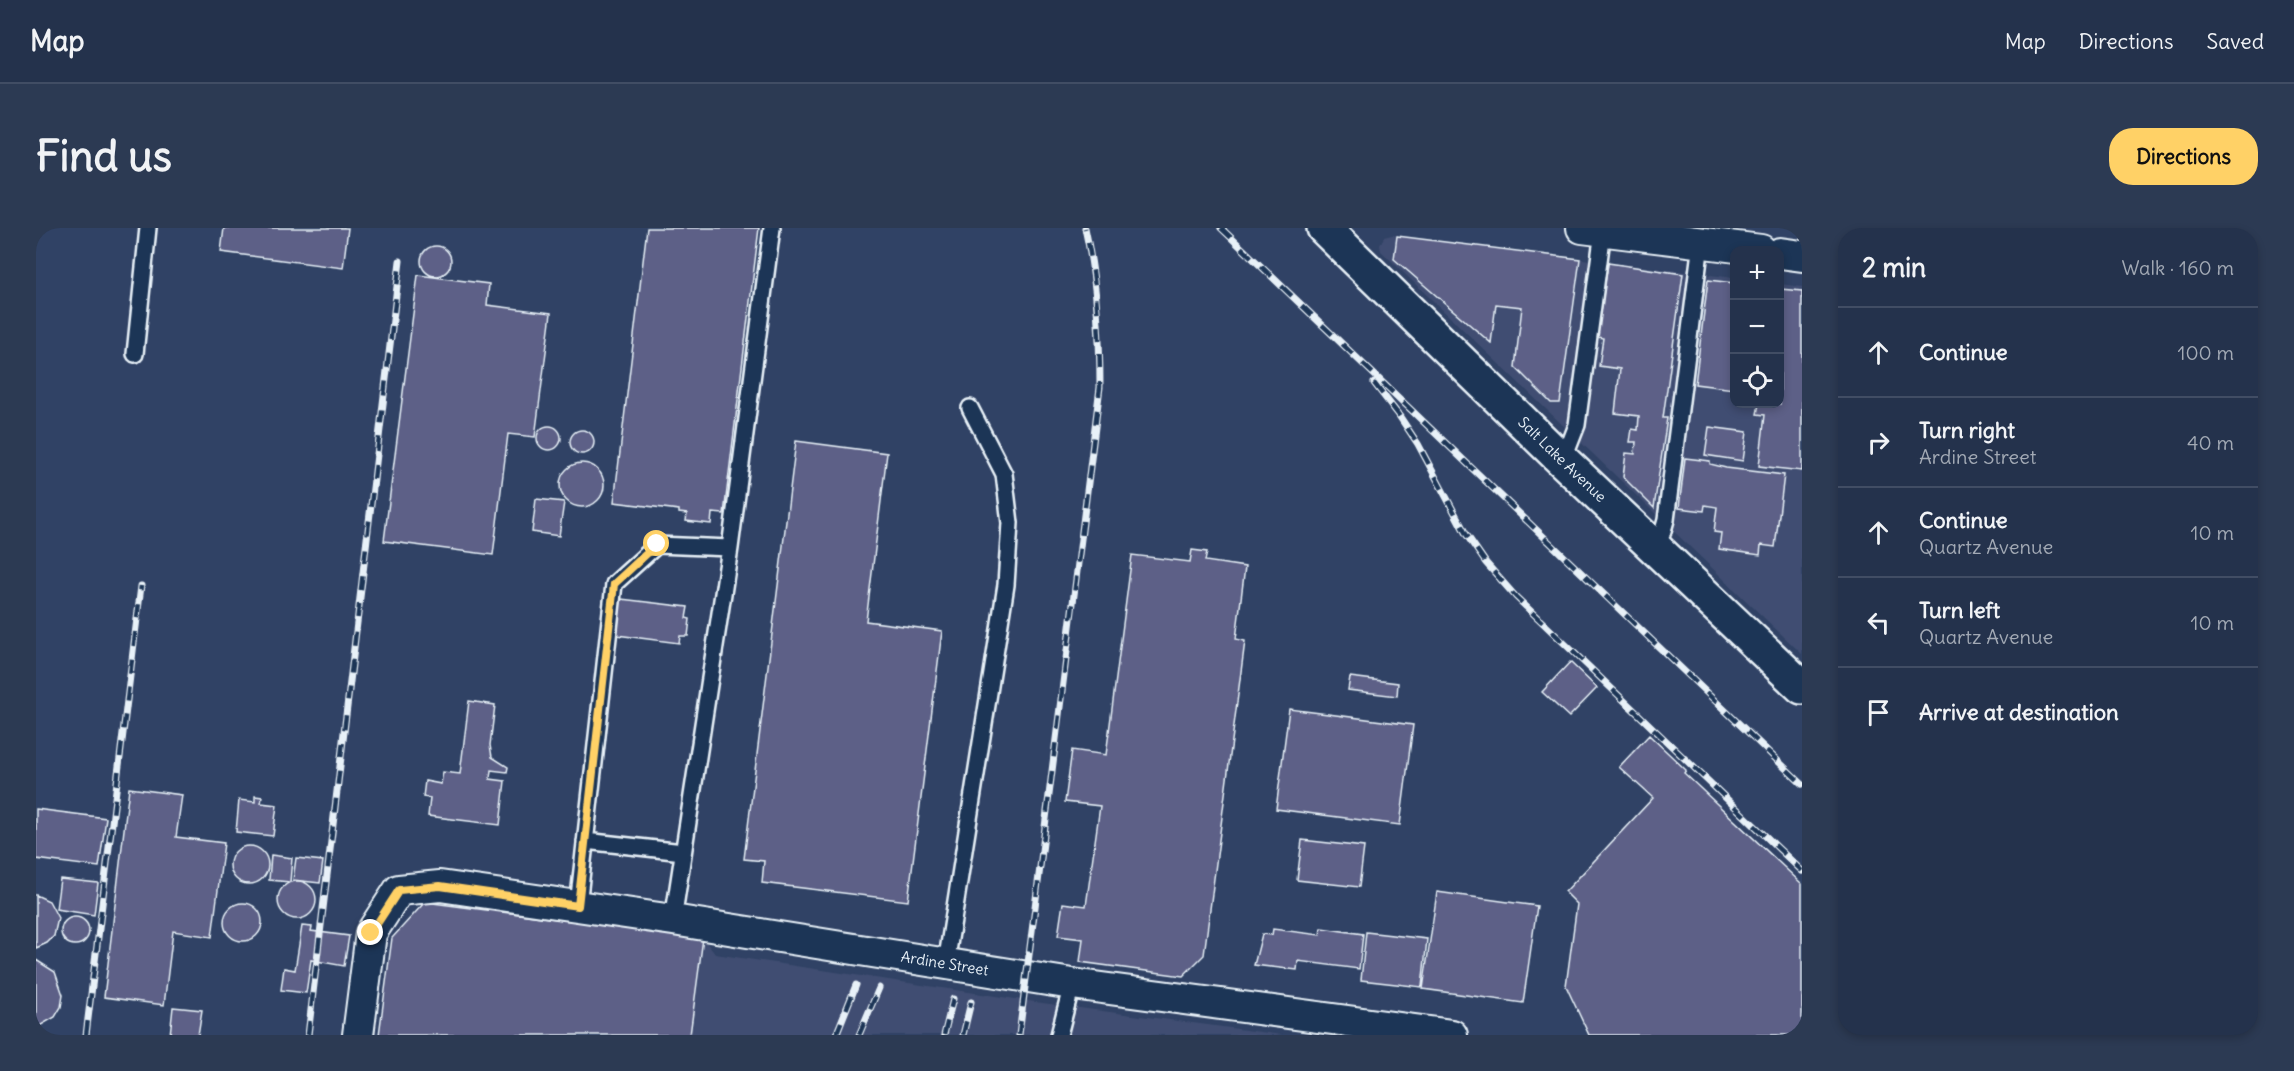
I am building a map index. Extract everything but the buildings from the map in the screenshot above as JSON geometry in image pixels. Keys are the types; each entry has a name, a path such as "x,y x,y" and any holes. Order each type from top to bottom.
{"street":[{"name":"Salt Lake Avenue","path":"1324,228 1563,461 1659,548 1802,687"},
{"path":"1592,229 1730,246"},
{"path":"1784,254 1802,256"},
{"name":"Ardine Street","path":"358,1035 371,933 399,890 440,886 673,920 1072,984 1452,1035"}],"lane":[{"path":"135,354 148,228"},
{"path":"673,920 730,548 772,228"},
{"path":"1563,461 1577,424 1592,229"},
{"path":"1659,548 1666,520 1701,243"},
{"path":"946,964 1006,585 1010,523 1004,474 970,408"},
{"path":"578,906 614,584 657,544 730,548"},
{"path":"585,841 684,852"},
{"path":"1059,1035 1072,984"}],"shaded area":[{"path":"1392,235 1730,277 1730,408 1784,408 1784,285 1802,287 1802,654 1381,251 1380,245 1384,237"},
{"path":"425,902 703,938 715,954 1042,1003 1282,1035 379,1035 392,938"}],"railway":[{"path":"1019,1035 1100,387 1097,307 1085,228"},
{"path":"1221,228 1802,784"},
{"path":"308,1035 400,261"},
{"path":"1374,383 1418,444 1466,534 1486,563 1516,597 1802,871"},
{"path":"86,1035 141,586"},
{"path":"836,1035 856,985"},
{"path":"859,1035 879,988"},
{"path":"944,1035 953,999"},
{"path":"963,1035 971,1002"}],"route":[{"path":"371,933 399,890 440,886 578,906 614,584 657,544"}]}
